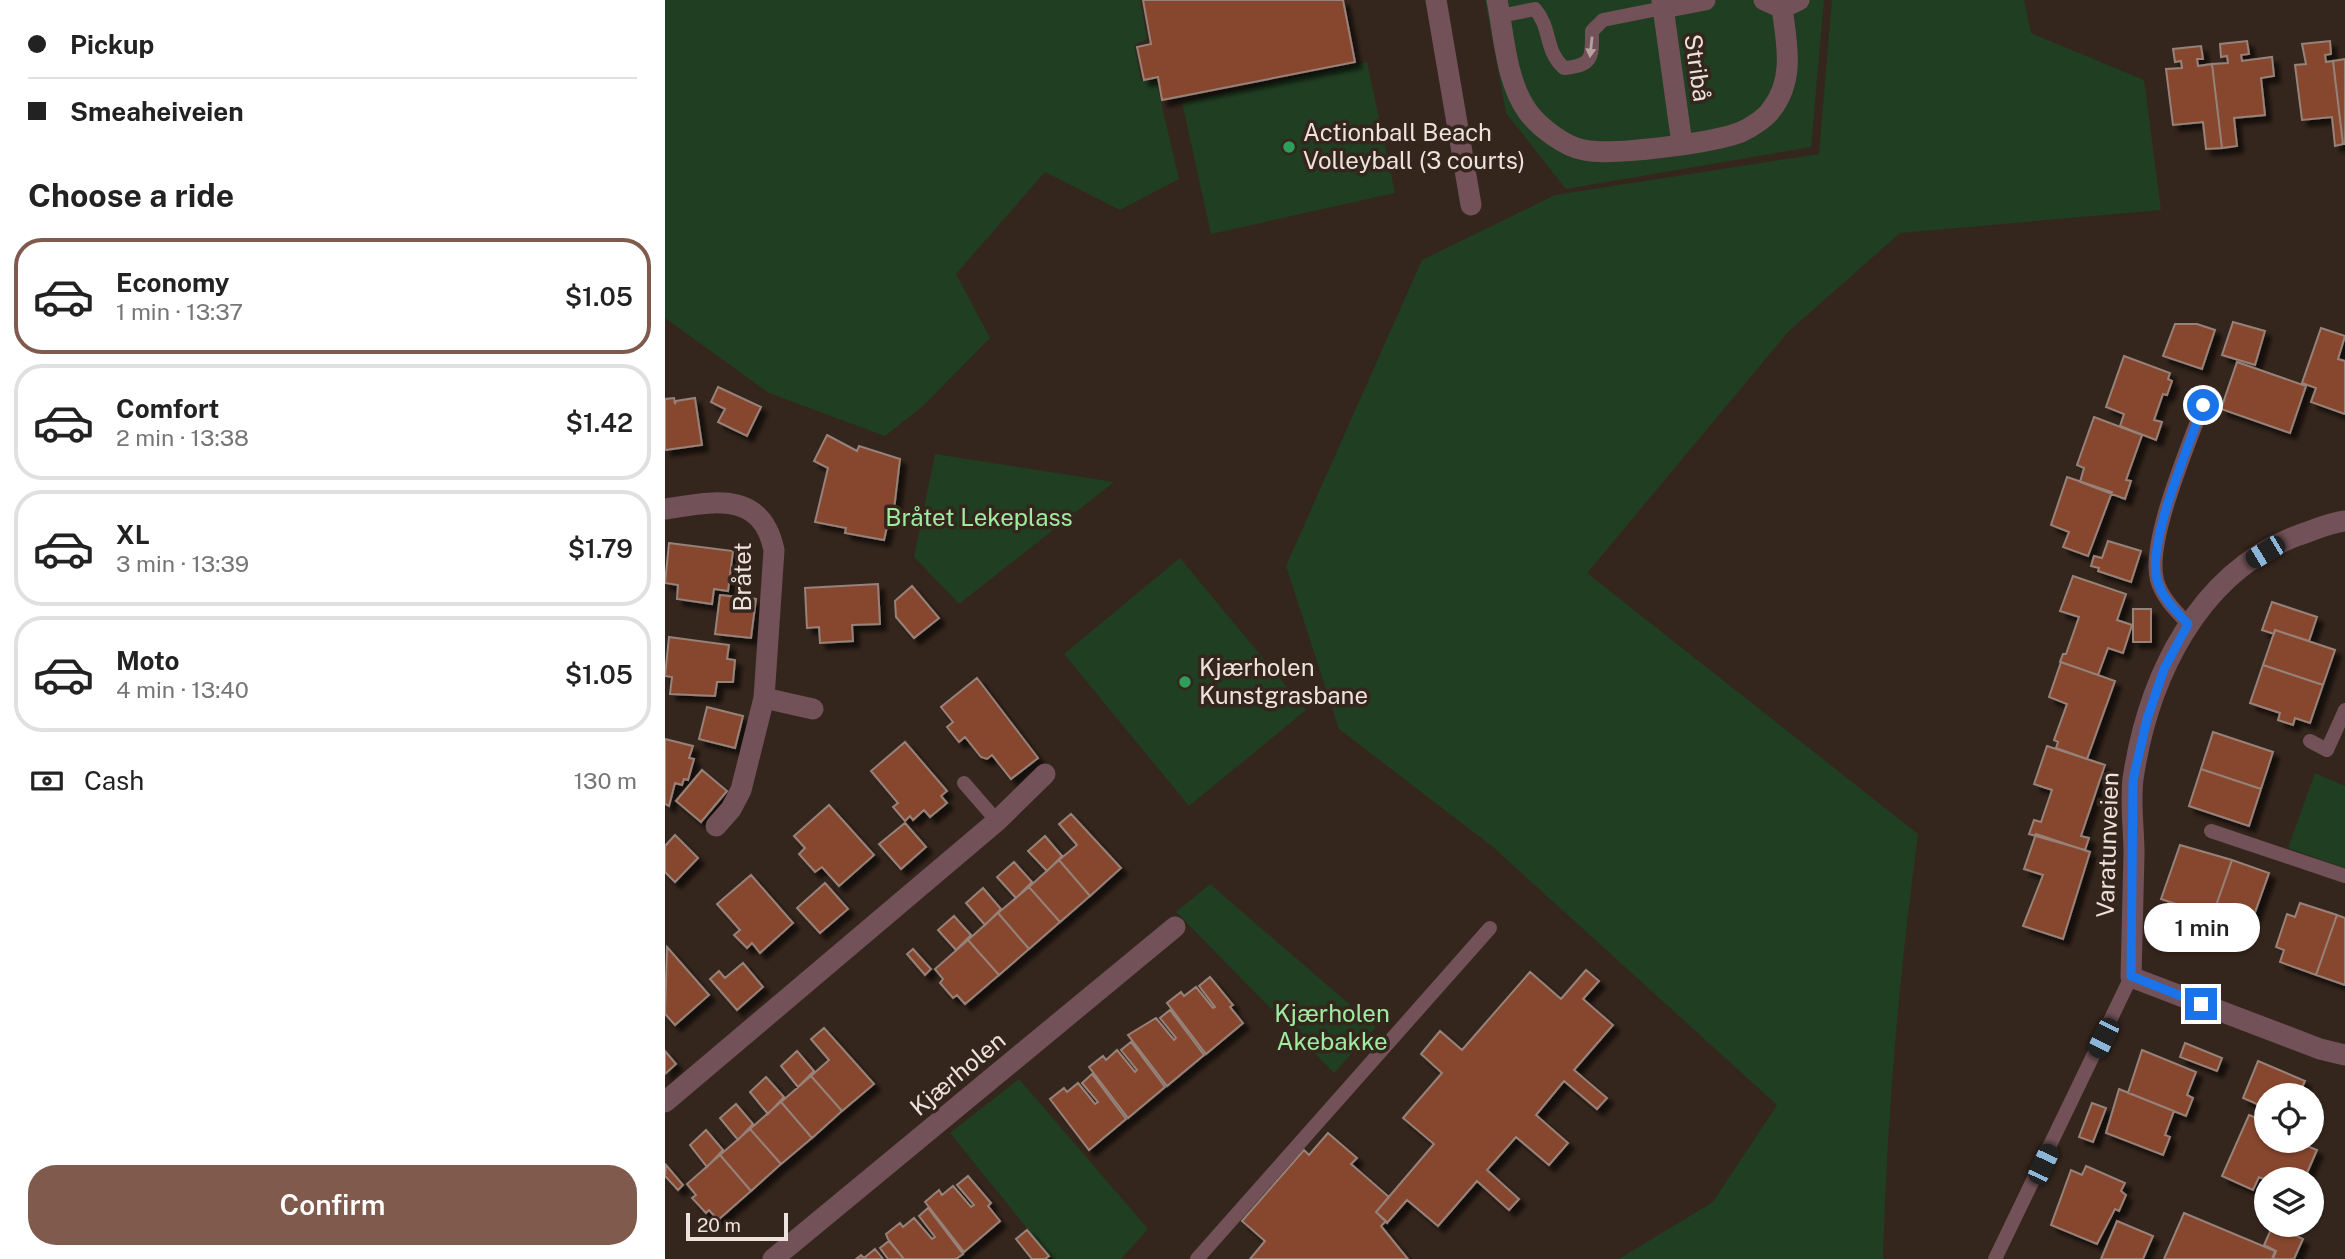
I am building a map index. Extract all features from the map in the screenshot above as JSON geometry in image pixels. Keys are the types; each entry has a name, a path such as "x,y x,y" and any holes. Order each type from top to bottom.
{"street":[{"path":"1436,0 1471,205"},
{"path":"1662,4 1706,0"},
{"path":"1498,8 1512,76 1527,111 1551,134 1581,150 1613,153 1682,144 1741,132 1770,112 1785,85 1788,54 1782,3"},
{"name":"Stribå","path":"1662,4 1682,144"},
{"name":"Bråtet","path":"665,509 730,502 759,517 769,530 773,571 764,698 741,790 731,809 716,826"},
{"name":"Varatunveien","path":"2131,976 2133,780 2147,719 2164,669 2188,624 2219,586 2249,561 2281,542 2345,521"},
{"path":"764,698 813,709"},
{"path":"665,1102 997,821 1045,774"},
{"name":"Kjærholen","path":"773,1259 1175,928"},
{"path":"2131,976 2320,1049 2345,1055"}],"lane":[{"path":"1498,8 1535,9 1544,19 1552,57 1564,68 1577,67 1587,62 1592,55 1592,31 1603,20 1662,4"},
{"path":"2188,624 2164,594 2154,562 2164,520 2203,405"},
{"path":"2309,741 2327,750 2345,710"},
{"path":"964,783 997,821"},
{"path":"2211,831 2345,876"},
{"path":"1197,1259 1490,928"},
{"path":"1995,1259 2131,976"}],"green space":[{"path":"665,0 1140,0 1147,39 1134,45 1141,81 1156,81 1179,179 1120,210 1045,172 956,274 990,338 923,406 885,436 769,393 665,318"},
{"path":"1485,0 1824,0 1811,147 1566,189 1506,113"},
{"path":"1832,0 2024,0 2031,33 2144,80 2161,210 1900,233 1788,332 1587,573 1918,834 1895,1046 1883,1259 1619,1259 1713,1202 1777,1105 1493,847 1339,729 1286,566 1422,260 1555,195 1819,154"},
{"name":"Actionball Beach Volleyball (3 courts)","path":"1367,62 1395,193 1211,234 1182,102"},
{"name":"Bråtet Lekeplass","path":"935,454 1114,482 959,604 914,557"},
{"name":"Kjærholen Kunstgrasbane","path":"1180,558 1306,710 1189,806 1064,654"},
{"path":"2315,773 2345,786 2345,868 2288,848"},
{"name":"Kjærholen Akebakke","path":"1210,884 1376,1027 1334,1073 1176,912"},
{"path":"1019,1079 1148,1229 1121,1259 1052,1259 950,1133"}],"building":[{"path":"1143,0 1343,0 1355,62 1162,100 1158,77 1144,80 1137,47 1151,44"},
{"path":"2247,41 2249,54 2241,55 2242,61 2272,57 2274,76 2261,78 2265,115 2234,118 2237,146 2222,148 2212,64 2228,63 2227,56 2221,57 2220,44"},
{"path":"2330,41 2331,54 2325,55 2326,62 2333,61 2343,144 2335,146 2332,117 2302,120 2295,65 2306,64 2302,44"},
{"path":"2201,46 2203,59 2197,59 2198,66 2212,64 2222,148 2206,149 2203,122 2173,125 2166,69 2182,68 2181,61 2175,62 2173,49"},
{"path":"2345,59 2345,144 2343,144 2333,61"},
{"path":"2233,322 2265,331 2255,365 2222,355"},
{"path":"2175,324 2197,324 2215,330 2202,369 2163,356"},
{"path":"2321,328 2345,336 2338,359 2345,361 2345,414 2311,402 2316,388 2302,383"},
{"path":"2124,356 2170,373 2168,379 2172,381 2167,395 2163,394 2154,420 2162,422 2156,440 2120,426 2124,414 2106,407"},
{"path":"2237,362 2306,386 2290,433 2221,409"},
{"path":"718,387 761,407 747,436 718,422 725,409 711,402"},
{"path":"674,398 675,404 676,401 695,398 702,445 665,450 665,399"},
{"path":"2094,417 2142,435 2126,480 2131,481 2125,499 2080,482 2084,468 2077,465"},
{"path":"827,435 857,451 859,446 900,459 893,518 889,518 884,540 845,533 846,528 815,522 828,468 814,461"},
{"path":"2067,477 2112,492 2088,556 2063,547 2069,532 2051,525"},
{"path":"2108,541 2141,551 2131,582 2091,566 2094,556 2102,558"},
{"path":"669,543 733,551 728,591 714,589 712,604 677,599 678,585 665,583"},
{"path":"2073,576 2126,594 2117,620 2132,625 2123,653 2108,648 2098,675 2060,662 2063,654 2066,654 2079,617 2060,611"},
{"path":"878,584 880,624 852,625 853,641 820,643 819,627 807,628 805,588"},
{"path":"912,586 939,618 914,638 896,617 895,601"},
{"path":"720,595 756,599 751,638 715,634"},
{"path":"2272,602 2317,617 2309,641 2275,630 2274,634 2262,630"},
{"path":"2133,609 2151,609 2151,642 2133,642"},
{"path":"2275,630 2335,650 2323,685 2263,665"},
{"path":"669,637 729,645 727,659 735,660 733,682 717,682 715,696 670,694 672,677 665,676"},
{"path":"2061,662 2115,681 2087,759 2056,748 2058,742 2054,740 2067,704 2049,697"},
{"path":"2263,665 2323,685 2310,723 2295,718 2293,725 2278,720 2280,713 2250,703"},
{"path":"977,678 1038,758 1011,779 992,755 987,759 981,757 965,737 959,742 947,727 953,722 941,707"},
{"path":"707,707 743,716 735,748 699,739"},
{"path":"2213,732 2273,752 2261,789 2201,769"},
{"path":"665,739 693,746 689,758 694,759 688,780 684,779 682,785 675,783 669,806 665,804"},
{"path":"905,742 947,791 941,796 947,803 930,817 924,810 913,820 910,816 905,821 893,807 898,803 871,771"},
{"path":"2047,746 2105,765 2081,836 2089,838 2085,850 2029,834 2034,820 2041,822 2052,790 2034,784"},
{"path":"2201,769 2261,789 2249,826 2189,806"},
{"path":"702,770 727,791 701,822 676,801"},
{"path":"829,805 874,855 839,886 822,867 815,872 799,854 805,848 794,836"},
{"path":"1071,814 1121,868 1090,896 1059,860 1077,845 1059,824"},
{"path":"905,823 926,847 901,869 879,844"},
{"path":"2036,834 2090,852 2063,939 2023,926 2043,875 2024,869"},
{"path":"675,835 698,858 675,882 665,872 665,846"},
{"path":"1045,836 1062,856 1047,871 1028,851"},
{"path":"2180,845 2232,860 2211,920 2174,907 2176,904 2161,899"},
{"path":"1059,860 1090,896 1060,922 1029,887"},
{"path":"2232,860 2269,873 2248,932 2211,920"},
{"path":"1014,862 1032,882 1016,898 997,877"},
{"path":"751,875 793,923 760,953 752,943 747,948 734,935 740,930 717,904"},
{"path":"825,883 848,909 820,933 797,908"},
{"path":"1029,887 1060,922 1029,949 998,913"},
{"path":"983,888 1001,909 985,925 966,903"},
{"path":"2300,903 2337,915 2316,975 2280,962 2284,950 2276,947 2287,914 2295,917"},
{"path":"998,913 1029,949 999,975 968,940"},
{"path":"2337,915 2345,918 2345,985 2316,975"},
{"path":"954,916 971,935 956,950 938,930"},
{"path":"968,940 999,975 965,1004 957,995 953,998 940,983 943,979 935,969"},
{"path":"667,947 709,995 675,1025 665,1014"},
{"path":"913,949 931,969 925,975 907,954"},
{"path":"743,963 763,987 737,1010 710,979 719,971 725,978"},
{"path":"1586,970 1599,981 1583,999 1613,1025 1574,1070 1607,1098 1597,1109 1564,1081 1536,1115 1568,1143 1549,1165 1516,1137 1487,1170 1519,1199 1509,1210 1477,1181 1438,1226 1407,1200 1387,1223 1376,1212 1434,1144 1403,1118 1442,1073 1421,1054 1440,1031 1462,1050 1530,972 1561,999"},
{"path":"1210,977 1233,1005 1230,1007 1243,1023 1206,1054 1167,1003 1181,992 1184,996 1196,987 1213,1008 1215,1007 1199,986"},
{"path":"1170,1010 1204,1055 1167,1086 1128,1035 1156,1018 1174,1040 1176,1038 1160,1018"},
{"path":"824,1028 874,1084 842,1111 811,1076 829,1060 811,1039"},
{"path":"1131,1042 1165,1087 1128,1118 1089,1067 1103,1056 1106,1060 1117,1050 1135,1072 1137,1070 1121,1050"},
{"path":"2185,1043 2222,1058 2217,1071 2180,1057"},
{"path":"2142,1050 2196,1072 2187,1095 2193,1098 2186,1116 2128,1093"},
{"path":"665,1051 676,1064 665,1074"},
{"path":"797,1051 814,1071 798,1087 781,1066"},
{"path":"2258,1061 2305,1081 2254,1083 2254,1103 2243,1098"},
{"path":"1092,1074 1126,1119 1089,1150 1050,1099 1064,1088 1067,1092 1078,1083 1095,1104 1098,1102 1082,1083"},
{"path":"811,1076 842,1111 812,1138 781,1102"},
{"path":"766,1077 784,1097 768,1114 750,1092"},
{"path":"2119,1089 2174,1111 2165,1135 2170,1137 2163,1155 2106,1133"},
{"path":"781,1102 812,1138 781,1164 750,1129"},
{"path":"2092,1103 2106,1108 2093,1142 2079,1137"},
{"path":"736,1104 753,1124 738,1140 720,1118"},
{"path":"2249,1115 2254,1117 2254,1153 2316,1153 2310,1167 2254,1167 2253,1190 2222,1176"},
{"path":"750,1129 781,1164 751,1191 720,1155"},
{"path":"706,1130 723,1150 707,1167 690,1145"},
{"path":"1328,1133 1357,1158 1351,1164 1389,1197 1376,1212 1386,1221 1381,1226 1408,1259 1250,1259 1265,1241 1242,1221 1304,1150 1309,1155"},
{"path":"720,1155 751,1191 718,1220 709,1210 706,1213 692,1198 696,1195 687,1184"},
{"path":"666,1165 683,1185 678,1190 665,1176"},
{"path":"2086,1166 2125,1183 2121,1191 2126,1195 2119,1211 2115,1209 2097,1244 2051,1225 2071,1170 2082,1175"},
{"path":"968,1176 991,1203 988,1206 1000,1221 964,1252 925,1202 939,1190 942,1195 953,1186 971,1207 974,1205 957,1185"},
{"path":"928,1208 963,1254 956,1259 904,1259 888,1239 886,1234 900,1223 903,1227 914,1218 932,1239 935,1237 919,1216"},
{"path":"2184,1213 2275,1251 2272,1259 2164,1259"},
{"path":"2117,1221 2153,1236 2143,1259 2101,1259"},
{"path":"1027,1230 1049,1256 1045,1259 1032,1259 1016,1239"},
{"path":"2268,1237 2303,1239 2294,1259 2273,1259 2276,1251 2264,1245"},
{"path":"889,1241 904,1259 888,1259 880,1248"},
{"path":"875,1249 883,1259 856,1259 861,1255 864,1258"}],"place":[{"name":"Actionball Beach Volleyball (3 courts)","path":"1289,147"},
{"name":"Kjærholen Kunstgrasbane","path":"1185,682"}],"route":[{"path":"2201,1004 2131,976 2133,780 2147,719 2164,669 2188,624 2164,594 2158,582 2154,562 2164,520 2203,405"}]}
